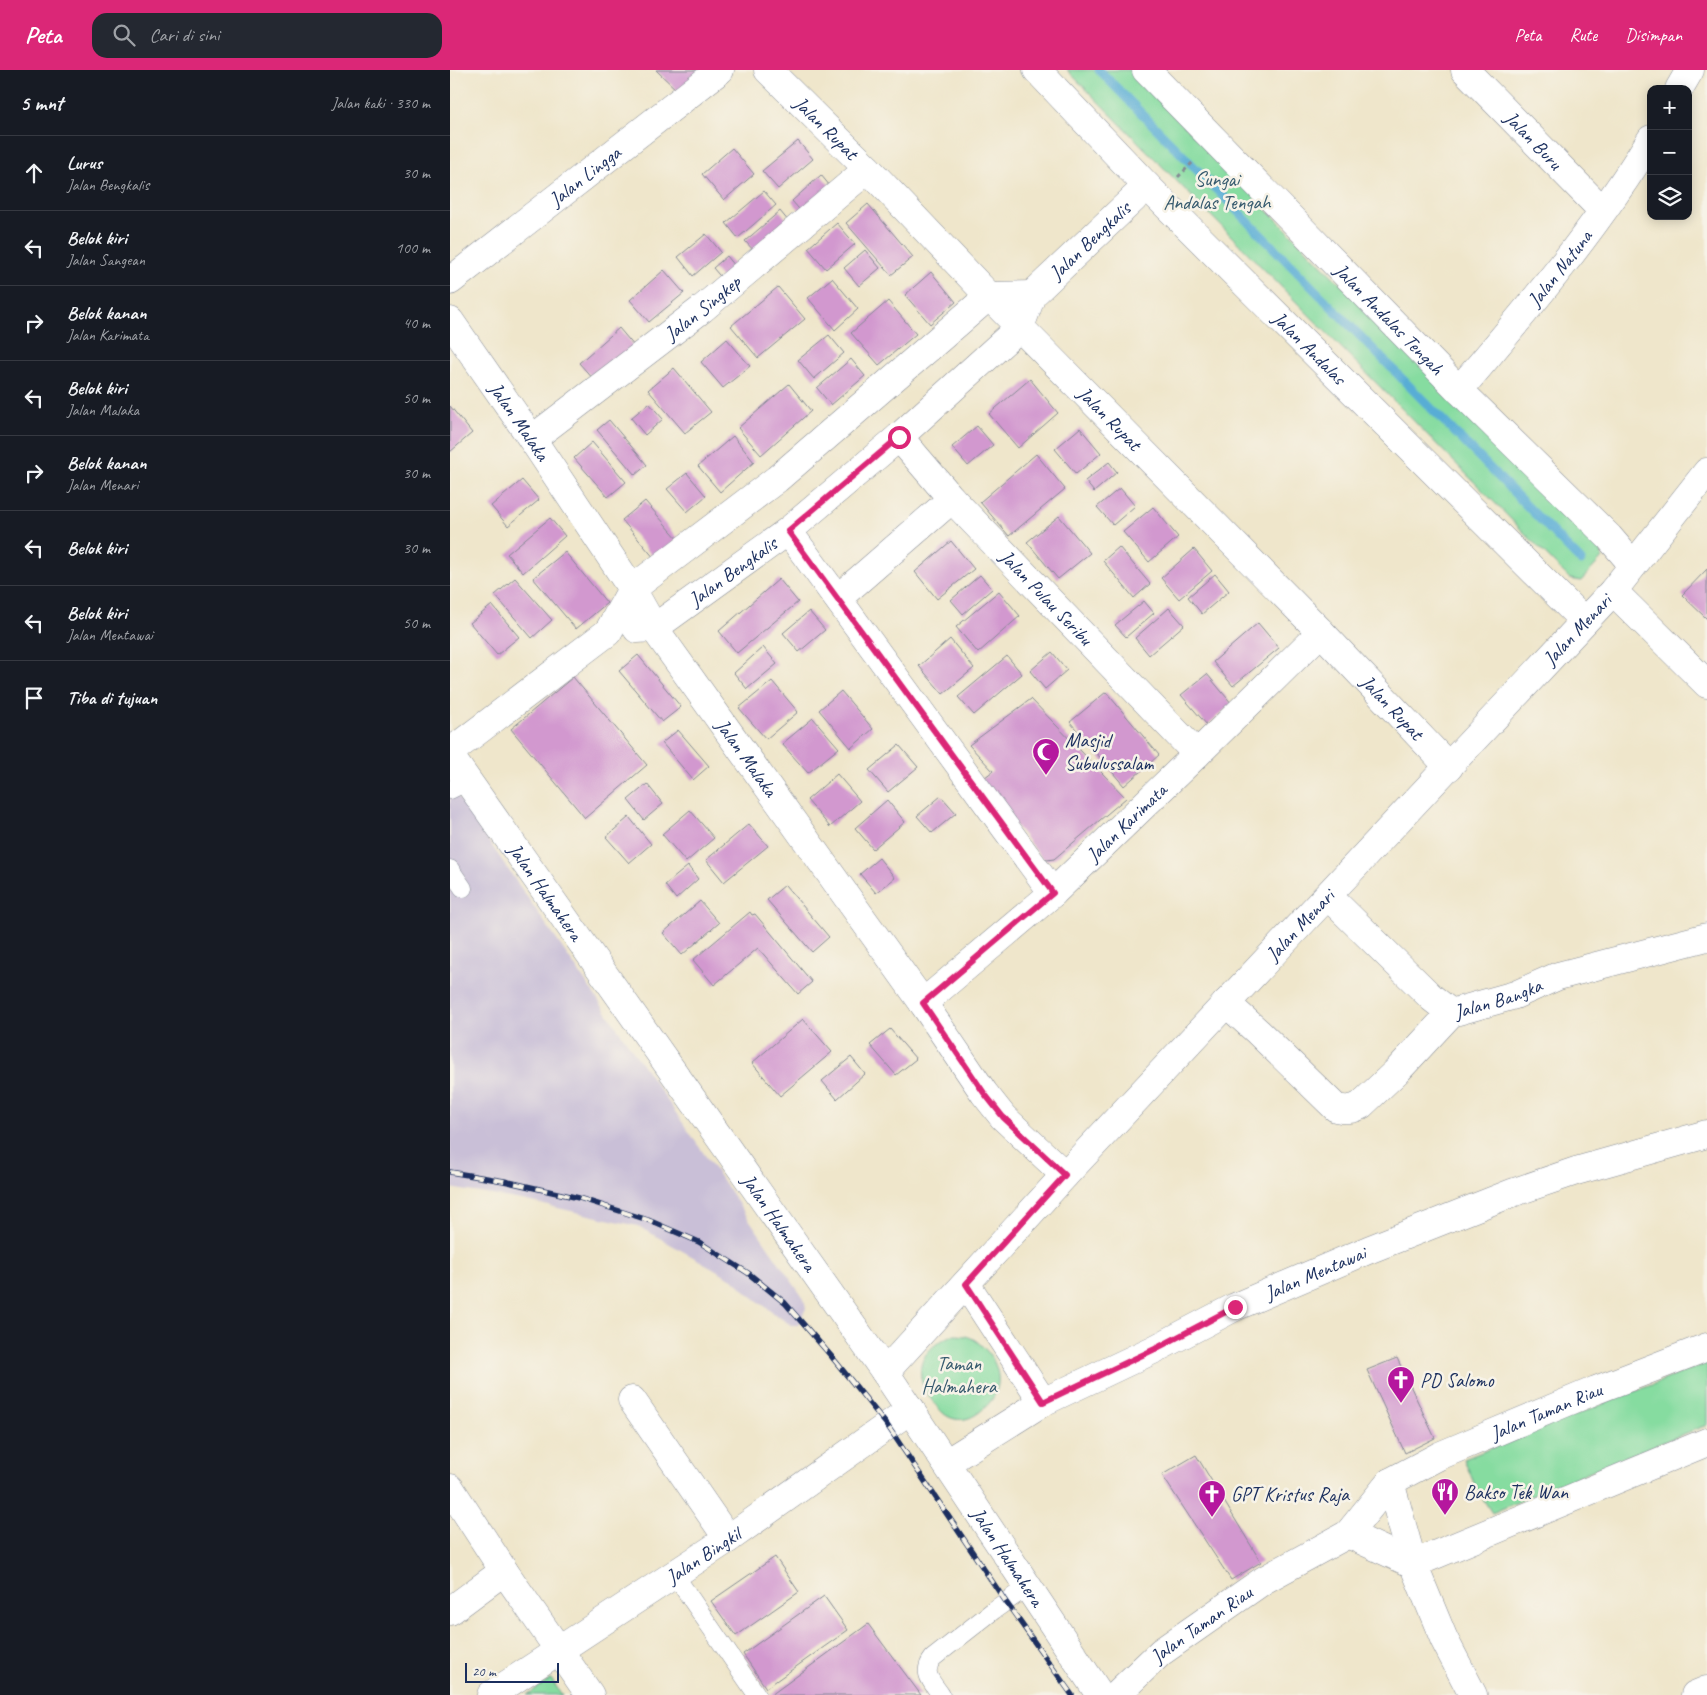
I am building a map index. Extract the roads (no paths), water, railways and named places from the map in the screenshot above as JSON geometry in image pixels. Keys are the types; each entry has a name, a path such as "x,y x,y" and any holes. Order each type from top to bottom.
{"street":[{"name":"Jalan Lingga","path":"450,280 720,70"},
{"name":"Jalan Rupat","path":"768,70 868,169 1020,327 1321,632 1449,766"},
{"name":"Jalan Andalas","path":"1037,70 1148,186 1584,621"},
{"name":"Jalan Andalas Tengah","path":"1146,70 1459,390 1609,537 1633,565"},
{"name":"Jalan Buru","path":"1465,70 1602,210"},
{"path":"1681,85 1690,70"},
{"name":"Jalan Natuna","path":"1459,390 1563,264 1633,168 1647,145"},
{"name":"Jalan Singkep","path":"532,439 702,309 868,169"},
{"name":"Jalan Bengkalis","path":"654,628 788,531 899,437 1020,327 1032,295 1148,186"},
{"name":"Jalan Bengkalis","path":"990,296 1032,295"},
{"path":"450,752 608,632 632,589 777,479 990,296"},
{"name":"Jalan Malaka","path":"450,320 632,589 654,628 923,1003 984,1093 1003,1117 1065,1175"},
{"name":"Jalan Pulau Seribu","path":"899,437 952,499 1197,754"},
{"name":"Jalan Menari","path":"885,1372 1065,1175 1613,591 1707,472"},
{"path":"838,598 952,499"},
{"path":"788,531 1053,893"},
{"path":"1613,591 1707,684"},
{"path":"608,632 654,628"},
{"name":"Jalan Karimata","path":"923,1003 1053,893 1321,632"},
{"name":"Jalan Halmahera","path":"450,756 459,786 885,1372 1100,1695"},
{"name":"Jalan Bangka","path":"1328,896 1432,998 1451,1013 1514,995 1558,976 1707,938"},
{"path":"1226,1003 1336,1108 1345,1110 1361,1105 1397,1071 1451,1013"},
{"name":"Jalan Mentawai","path":"946,1463 1043,1402 1155,1349 1235,1307 1368,1250 1512,1193 1576,1171 1707,1134"},
{"path":"966,1284 1043,1402"},
{"name":"Jalan Taman Riau","path":"1116,1695 1161,1652 1256,1585 1348,1534 1390,1482 1439,1456 1596,1390 1707,1347"},
{"path":"632,1400 728,1538"},
{"name":"Jalan Bingkil","path":"491,1695 728,1538 910,1409"},
{"path":"1348,1534 1413,1564 1707,1442"},
{"path":"1390,1482 1413,1564 1444,1638 1473,1695"},
{"path":"450,1488 558,1651 590,1695"},
{"path":"450,1611 504,1571"},
{"path":"1695,1695 1707,1690"}],"lane":[{"path":"450,869 463,888"},
{"path":"674,1574 757,1695"},
{"path":"941,1695 928,1675 928,1665 933,1658 994,1610 1028,1587"}],"waterway":[{"path":"1099,70 1581,561"}],"railway":[{"path":"450,1172 504,1181 579,1198 648,1220 699,1242 748,1273 785,1303 887,1425 1006,1602 1072,1695"}],"place":[{"name":"Masjid Subulussalam","path":"1046,776"},
{"name":"PD Salomo","path":"1401,1404"},
{"name":"Bakso Tek Wan","path":"1445,1516"},
{"name":"GPT Kristus Raja","path":"1212,1518"}],"park label":[{"name":"Sungai Andalas Tengah","path":"1217,190"},
{"name":"Taman Halmahera","path":"959,1374"}]}
